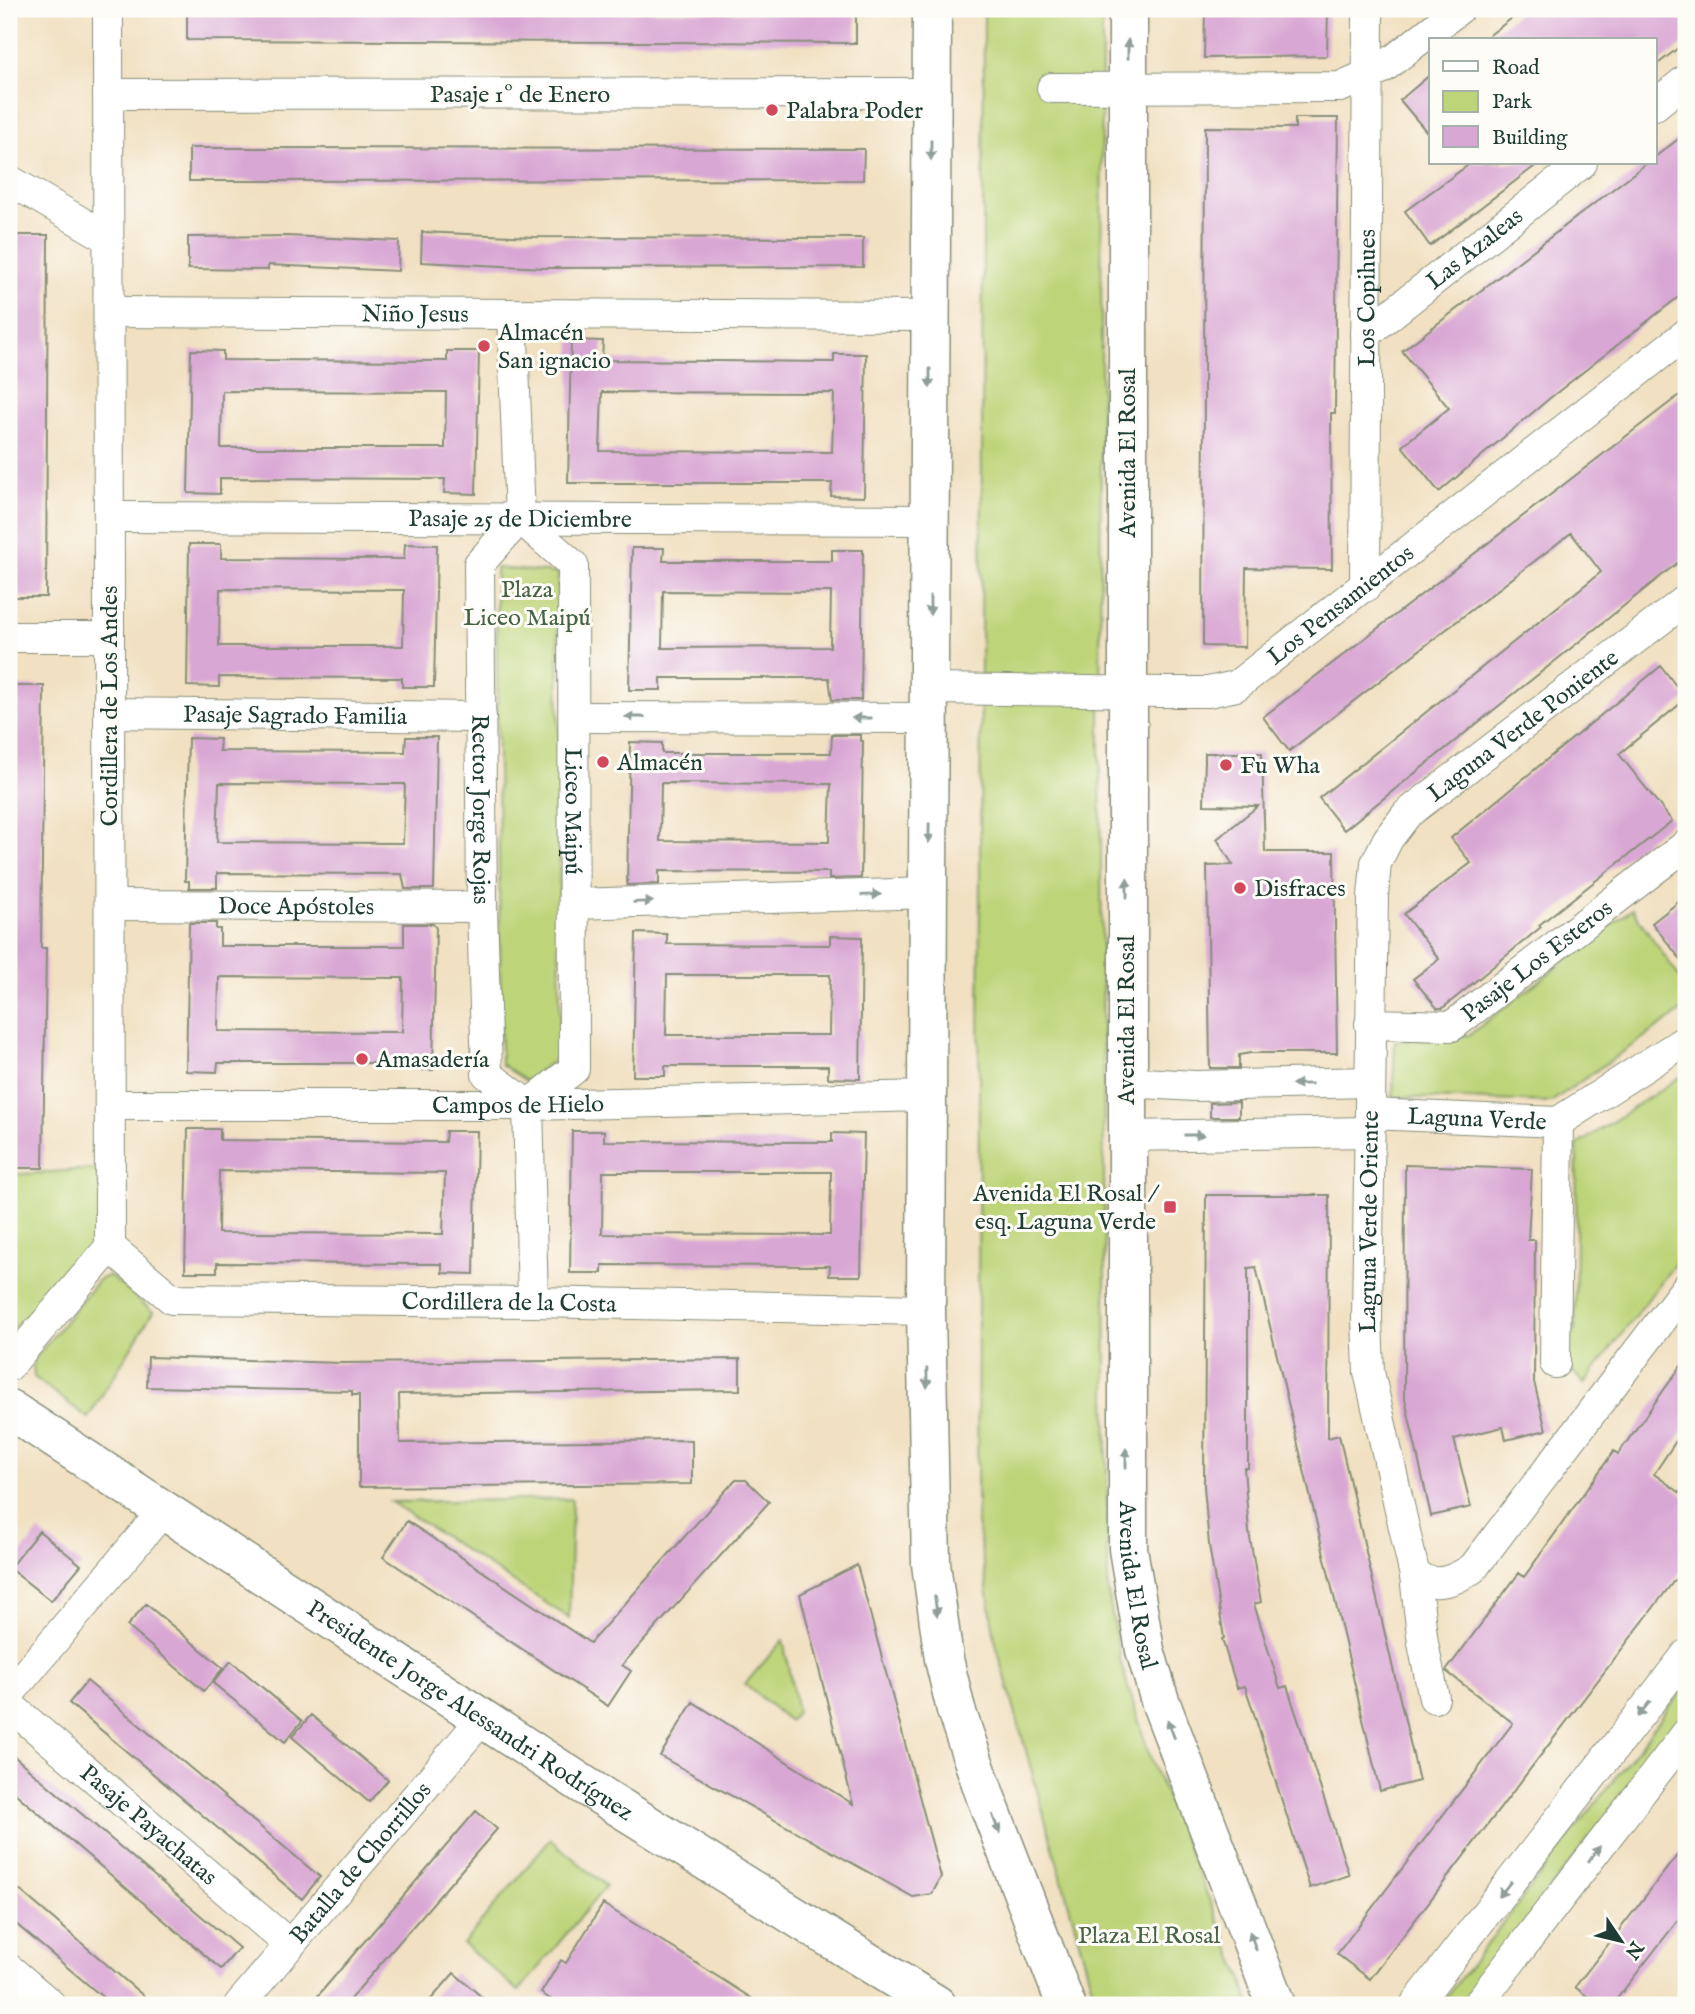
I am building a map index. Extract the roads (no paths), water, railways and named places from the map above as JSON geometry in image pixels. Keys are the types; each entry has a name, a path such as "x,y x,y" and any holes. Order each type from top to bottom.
{"street":[{"name":"Cordillera de Los Andes","path":"108,9 110,1247"},
{"path":"932,9 926,1310 931,1563 944,1658 970,1755 1066,2005"},
{"name":"Avenida El Rosal","path":"1128,9 1126,1499 1134,1599 1145,1650 1160,1700 1276,2005"},
{"name":"Los Copihues","path":"1365,587 1368,9"},
{"path":"1052,88 1326,89 1368,75 1400,56 1459,9"},
{"path":"1656,104 1686,80"},
{"name":"Pasaje 1º de Enero","path":"108,94 931,93"},
{"name":"Las Azaleas","path":"1366,334 1581,164"},
{"path":"9,180 108,238"},
{"name":"Niño Jesus","path":"108,312 930,316"},
{"path":"512,314 520,518"},
{"name":"Los Pensamientos","path":"930,703 1127,692 1208,692 1236,686 1686,334"},
{"name":"Pasaje 25 de Diciembre","path":"109,517 930,520"},
{"name":"Liceo Maipú","path":"520,518 573,565 574,1069 528,1105"},
{"name":"Rector Jorge Rojas","path":"520,518 479,564 481,907 487,1074 528,1105"},
{"name":"Laguna Verde Poniente","path":"1376,863 1388,839 1407,814 1686,600"},
{"path":"9,638 109,638"},
{"path":"575,717 930,703"},
{"name":"Pasaje Sagrado Familia","path":"109,713 481,717"},
{"name":"Pasaje Los Esteros","path":"1370,1024 1452,1026 1686,845"},
{"name":"Laguna Verde Oriente","path":"1376,863 1370,1024 1369,1373 1415,1576 1423,1643 1434,1698"},
{"path":"575,904 928,893"},
{"name":"Doce Apóstoles","path":"110,905 481,907"},
{"name":"Laguna Verde","path":"1126,1136 1370,1123 1558,1122 1686,1040"},
{"path":"1126,1082 1195,1086 1370,1082"},
{"name":"Campos de Hielo","path":"110,1105 528,1105 927,1096"},
{"path":"528,1105 533,1301"},
{"path":"1555,1363 1558,1122"},
{"path":"9,1366 110,1247"},
{"name":"Cordillera de la Costa","path":"110,1247 172,1299 533,1301 926,1310"},
{"path":"1415,1576 1427,1582 1438,1583 1455,1580 1473,1568 1686,1288"},
{"name":"Presidente Jorge Alessandri Rodríguez","path":"9,1409 482,1719 937,2005"},
{"path":"9,1694 163,1511"},
{"path":"1415,2005 1686,1655"},
{"name":"Pasaje Payachatas","path":"9,1705 290,1945"},
{"name":"Batalla de Chorrillos","path":"239,2005 482,1719"},
{"path":"1477,2005 1686,1734"},
{"path":"9,1969 51,2005"}],"place":[{"name":"Palabra Poder","path":"772,110"},
{"name":"Almacén San ignacio","path":"484,346"},
{"name":"Almacén","path":"603,762"},
{"name":"Fu Wha","path":"1226,765"},
{"name":"Disfraces","path":"1240,888"},
{"name":"Amasadería","path":"362,1059"},
{"name":"Avenida El Rosal / esq. Laguna Verde","path":"1170,1207"}],"park label":[{"name":"Plaza Liceo Maipú","path":"527,603"},
{"name":"Plaza El Rosal","path":"1149,1935"}]}
